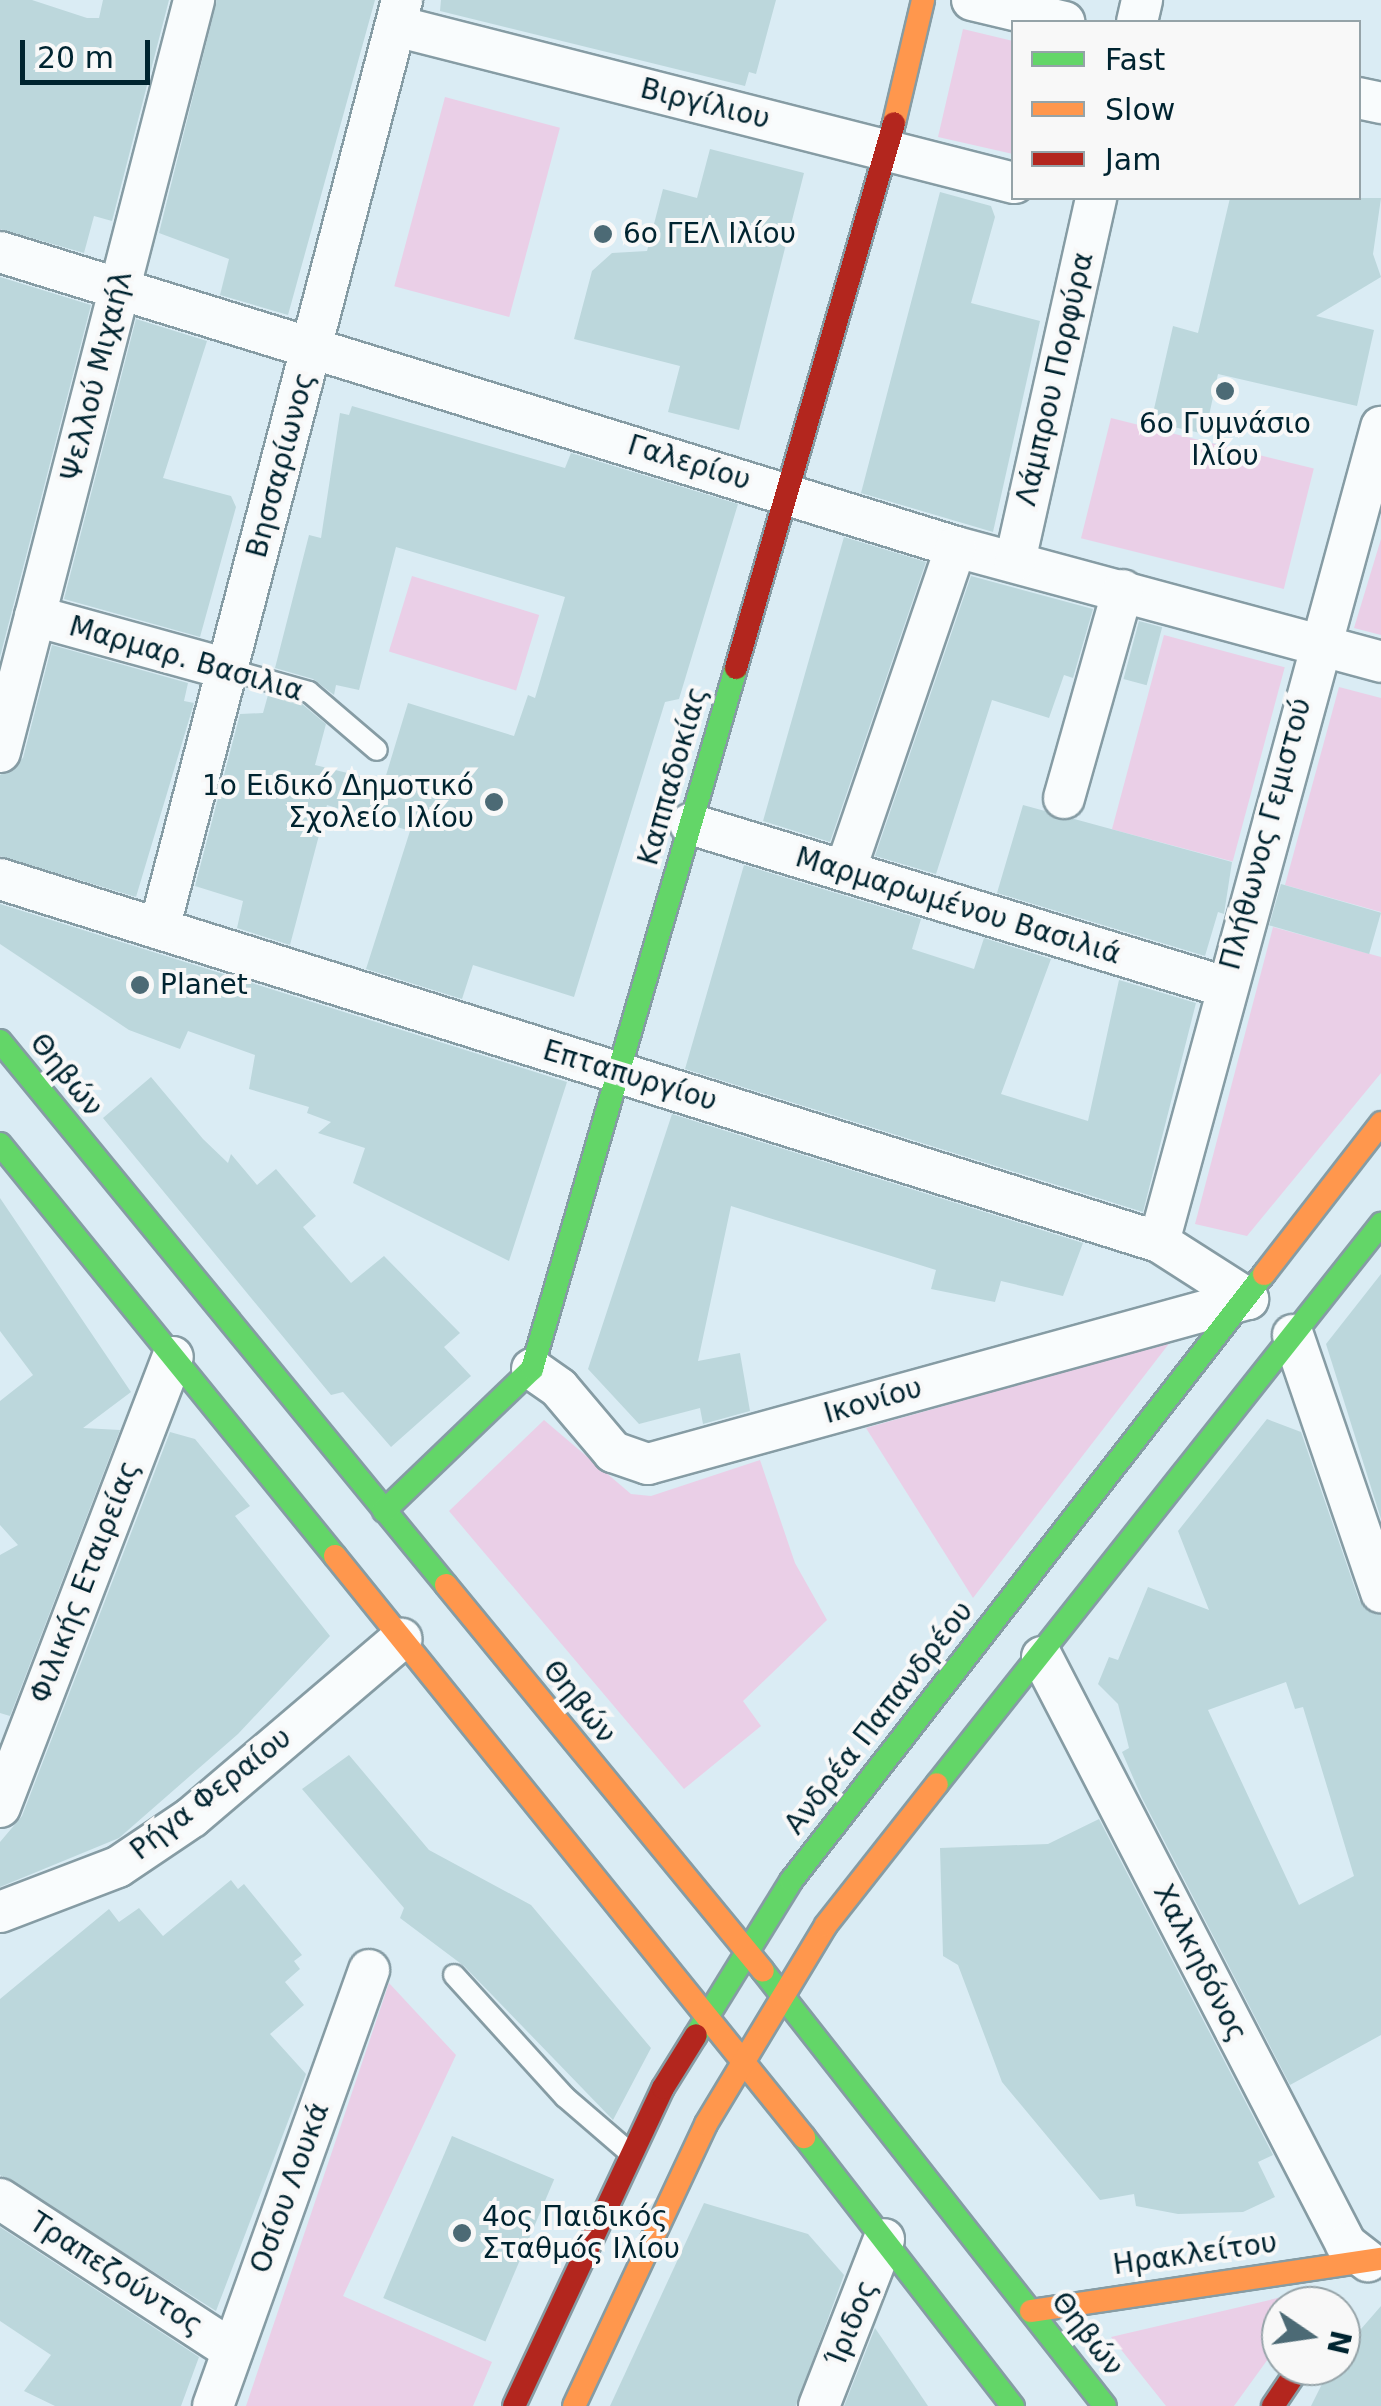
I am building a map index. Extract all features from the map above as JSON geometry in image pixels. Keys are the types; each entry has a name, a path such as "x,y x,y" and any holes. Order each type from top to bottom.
{"main road":[{"name":"Καππαδοκίας","path":"384,1512 532,1369 887,151 924,0"},
{"name":"Θηβών","path":"0,1041 781,1992 1105,2406"},
{"name":"Ανδρέα Παπανδρέου","path":"514,2406 631,2154 704,2014 745,1949 826,1835 1248,1299 1381,1123"},
{"path":"5,1159 173,1357 741,2056 1013,2406"},
{"path":"574,2406 741,2056 781,1992 1381,1224"},
{"name":"Ηρακλείτου","path":"1031,2312 1366,2270"}],"street":[{"name":"Ψελλού Μιχαήλ","path":"0,752 194,0"},
{"path":"972,0 1056,20"},
{"name":"Βιργίλιου","path":"399,13 1011,182"},
{"name":"Βησσαρίωνος","path":"159,929 399,13"},
{"name":"Λάμπρου Πορφύρα","path":"1014,561 1086,200"},
{"name":"Γαλερίου","path":"0,252 956,546 1381,662"},
{"name":"Πλήθωνος Γεμιστού","path":"1159,1242 1317,644 1381,428"},
{"path":"845,871 956,546"},
{"path":"1064,798 1123,590"},
{"name":"Μαρμαρ. Βασιλια","path":"35,616 227,669"},
{"name":"Μαρμαρωμένου Βασιλιά","path":"690,824 1225,987"},
{"name":"Επταπυργίου","path":"0,879 1159,1242 1248,1299"},
{"name":"Ικονίου","path":"532,1369 559,1388 614,1452 648,1464 1248,1299"},
{"path":"1293,1335 1381,1592"},
{"name":"Φιλικής Εταιρείας","path":"0,1807 173,1357"},
{"name":"Ρήγα Φεραίου","path":"0,1912 118,1868 178,1827 401,1640"},
{"name":"Χαλκηδόνος","path":"1042,1657 1346,2244 1366,2270"},
{"name":"Οσίου Λουκά","path":"213,2406 369,1970"},
{"name":"Τραπεζούντος","path":"0,2198 232,2350"},
{"name":"Ίριδος","path":"818,2406 884,2240"}],"lane":[{"name":"Μαρμαρ. Βασιλια","path":"227,669 308,692 376,750"},
{"path":"454,1975 565,2097 631,2154"}],"shaded area":[{"path":"963,29 1011,41 1011,154 938,137"},
{"path":"445,97 560,128 509,317 394,286"},
{"path":"1111,418 1314,469 1284,589 1081,538"},
{"path":"1381,539 1381,635 1354,628"},
{"path":"412,576 539,615 516,690 389,652"},
{"path":"1164,635 1285,667 1233,862 1112,829"},
{"path":"1339,687 1381,698 1381,912 1285,885"},
{"path":"1273,927 1381,957 1381,1073 1247,1236 1195,1224"},
{"path":"1171,1341 973,1598 866,1428"},
{"path":"544,1420 631,1494 651,1496 760,1460 795,1563 827,1620 743,1701 761,1726 684,1789 449,1511"},
{"path":"389,1983 456,2055 343,2296 492,2362 473,2406 246,2406"},
{"path":"1261,2302 1261,2369 1234,2406 1166,2406 1111,2337"}],"building":[{"path":"0,0 32,0 87,18 99,18 103,0 169,0 112,221 94,216 84,253 0,229"},
{"path":"217,0 375,0 288,315 220,295 229,259 159,233"},
{"path":"441,0 776,0 756,74 749,72 745,86 440,11"},
{"path":"710,149 804,173 739,430 668,412 680,366 574,339 592,271 612,253 647,251 663,189 697,198"},
{"path":"940,192 991,206 995,217 971,303 1040,321 993,532 861,493"},
{"path":"1381,198 1373,254 1381,277 1316,316 1374,330 1357,406 1218,374 1205,434 1151,422 1173,326 1198,333 1230,200"},
{"path":"0,277 91,305 0,657"},
{"path":"136,319 207,341 163,478 231,496 236,507 200,637 64,599"},
{"path":"352,406 565,468 571,453 738,504 679,699 665,702 574,997 473,965 462,999 366,969 410,831 327,805 290,945 237,928 243,901 195,886 240,714 263,713 268,695 302,704 326,724 315,765 384,782 408,703 514,736 528,695 535,698 565,597 396,547 359,690 336,685 334,695 313,679 275,668 309,535 321,538 340,413 349,415"},
{"path":"844,537 926,562 830,842 763,821"},
{"path":"971,576 1093,609 1073,678 1064,675 1049,718 992,700 936,874 875,856"},
{"path":"1139,621 1162,627 1147,685 1123,679"},
{"path":"52,645 188,683 184,701 194,703 136,897 0,856 0,775 23,758"},
{"path":"1023,805 1232,862 1224,914 1218,912 1205,956 997,893"},
{"path":"744,865 921,919 912,949 974,969 984,938 1051,959 1001,1094 1088,1121 1119,980 1196,1003 1143,1212 685,1069"},
{"path":"1281,884 1381,913 1369,954 1269,925"},
{"path":"0,904 567,1082 509,1261 353,1183 365,1148 318,1133 331,1122 307,1113 309,1107 249,1089 255,1055 188,1031 180,1049 129,1030 0,944"},
{"path":"151,1077 203,1139 228,1163 231,1154 257,1185 276,1169 316,1216 303,1227 351,1283 384,1256 460,1333 444,1347 471,1376 391,1447 343,1392 331,1395 103,1118"},
{"path":"672,1114 1083,1243 1063,1296 1001,1281 995,1302 931,1289 936,1270 731,1206 698,1361 740,1353 750,1411 703,1424 700,1408 639,1424 588,1369"},
{"path":"0,1198 131,1392 83,1428 120,1430 10,1716 0,1713 0,1555 18,1545 0,1525 0,1401 33,1375 0,1331"},
{"path":"1381,1274 1381,1519 1326,1344"},
{"path":"1267,1419 1301,1432 1359,1600 1381,1615 1381,2035 1290,2085 1142,1798 1122,1752 1129,1748 1118,1704 1098,1684 1109,1657 1118,1660 1148,1587 1209,1610 1178,1531","holes":["1286,1682 1295,1709 1303,1707 1354,1876 1299,1905 1208,1710"]},
{"path":"170,1432 195,1439 250,1506 235,1516 330,1636 238,1734 119,1838 0,1887 0,1842 22,1816"},
{"path":"349,1755 429,1850 531,1905 651,2048 613,2120 464,1966 400,1918 404,1908 302,1789"},
{"path":"1099,1819 1273,2155 1258,2162 1275,2197 1243,2212 1178,2214 1136,2206 1134,2194 1100,2200 1002,2082 958,1965 943,1956 940,1848 1048,1844"},
{"path":"231,1880 238,1889 244,1884 302,1955 294,1961 300,1969 285,1982 304,2005 270,2034 306,2074 216,2311 0,2175 0,1999 109,1909 119,1922 139,1908 163,1936"},
{"path":"452,2136 554,2179 485,2341 383,2298"},
{"path":"704,2203 808,2234 844,2275 796,2406 610,2406"},
{"path":"0,2227 199,2357 181,2406 55,2406 24,2391 51,2355 0,2321"},
{"path":"1381,2306 1381,2406 1311,2406 1321,2386 1361,2386 1361,2329"},
{"path":"875,2328 928,2406 844,2406"}],"traffic: fast":[{"path":"384,1511 532,1369 736,668"},
{"path":"0,1041 446,1585"},
{"path":"0,1144 335,1556"},
{"path":"937,1784 1381,1224"},
{"path":"696,2035 791,1881 1264,1274"},
{"path":"763,1971 1105,2406"},
{"path":"804,2137 1013,2406"}],"traffic: slow":[{"path":"894,123 923,0"},
{"path":"1264,1274 1381,1123"},
{"path":"335,1556 804,2137"},
{"path":"446,1585 763,1971"},
{"path":"574,2406 706,2124 826,1925 937,1784"},
{"path":"1031,2311 1381,2259"}],"traffic: jam":[{"path":"736,668 894,123"},
{"path":"514,2406 663,2088 696,2035"},
{"path":"1273,2406 1286,2386"}],"place":[{"name":"6ο ΓΕΛ Ιλίου","path":"603,234"},
{"name":"6ο Γυμνάσιο Ιλίου","path":"1225,391"},
{"name":"1ο Ειδικό Δημοτικό Σχολείο Ιλίου","path":"494,802"},
{"name":"Planet","path":"140,985"},
{"name":"4ος Παιδικός Σταθμός Ιλίου","path":"462,2233"}]}
